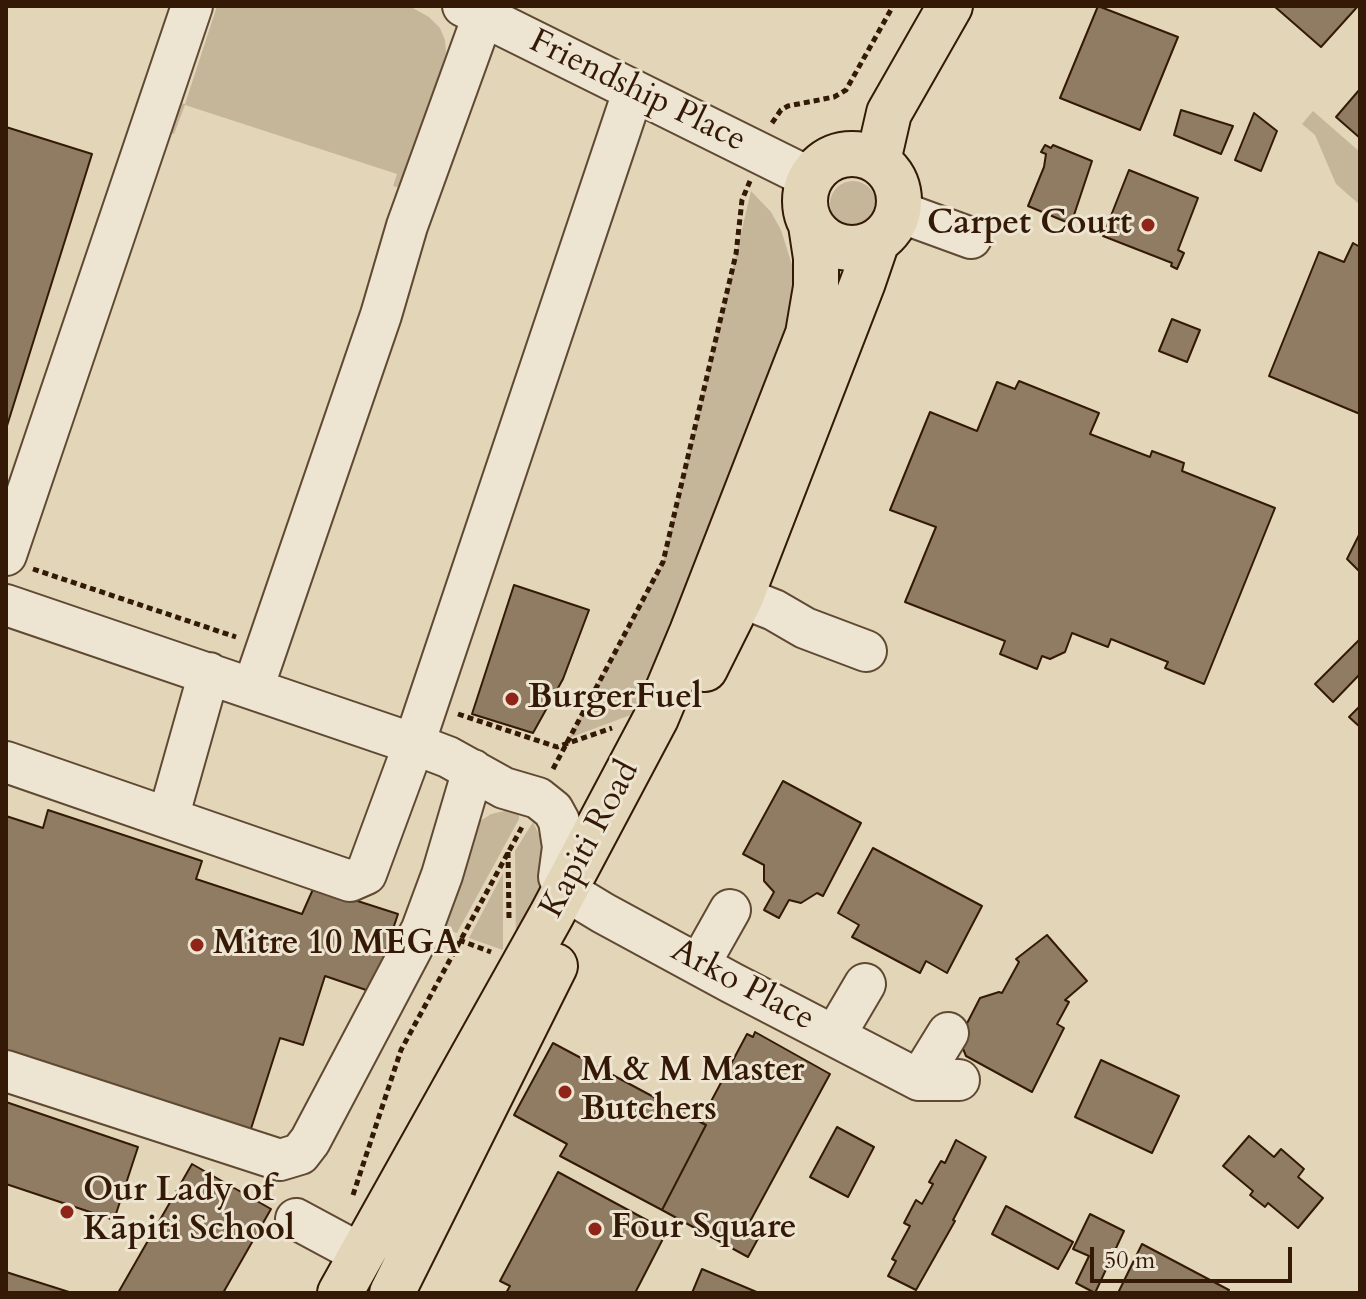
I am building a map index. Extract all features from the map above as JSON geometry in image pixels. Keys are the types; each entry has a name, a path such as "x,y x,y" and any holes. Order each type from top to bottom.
{"main road":[{"path":"878,161 889,113 950,6"},
{"path":"853,153 878,161 895,184 887,226 866,246 841,246 819,234 807,217 805,199 810,178 818,168 841,155 853,153"},
{"name":"Kapiti Road","path":"392,1293 576,897 692,632 808,334 816,287 811,225"},
{"name":"Kapiti Road","path":"340,1293 346,1246 576,897 741,597 887,226"},
{"path":"692,632 741,597"}],"street":[{"path":"13,560 192,6"},
{"path":"253,688 381,315 473,11"},
{"name":"Friendship Place","path":"473,11 810,178"},
{"path":"6,762 350,881 366,874 414,744 633,92"},
{"path":"887,226 971,238"},
{"path":"741,597 774,610 805,628 866,651"},
{"path":"6,605 414,744 473,770 504,788 538,798 553,810 562,833 563,860 559,877 576,897"},
{"path":"168,818 209,673"},
{"path":"6,1071 280,1160 300,1154 310,1141 422,929 442,875 473,770"},
{"name":"Arko Place","path":"576,897 919,1080"},
{"path":"699,965 730,910"},
{"path":"835,1035 865,984"},
{"path":"919,1080 948,1033"},
{"path":"919,1080 959,1080"},
{"path":"296,1219 346,1246"}],"path":[{"path":"769,131 781,110 788,106 834,97 846,90 893,6"},
{"path":"551,773 663,562 736,254 742,200 750,182"},
{"path":"13,560 267,647"},
{"path":"427,704 557,747 621,725"},
{"path":"346,1246 352,1197 394,1067 508,849 528,817"},
{"path":"508,849 509,927"},
{"path":"446,936 496,954"}],"shaded area":[{"path":"217,6 409,6 429,17 440,28 446,53 403,189 393,186 397,174 185,105 174,134 165,131 174,102 185,104"},
{"path":"1313,111 1360,152 1360,205 1336,184 1315,135 1302,124"},
{"path":"853,181 869,188 876,204 869,220 853,227 837,220 830,204 837,188"},
{"path":"751,191 771,212 781,230 794,271 796,285 786,337 636,713 569,738 663,562"},
{"path":"509,810 519,813 519,819 457,933 435,926 480,821 491,814"},
{"path":"533,822 543,843 542,886 516,949 515,851"},
{"path":"503,873 503,950 469,938"}],"building":[{"path":"1098,6 1178,37 1140,130 1060,98"},
{"path":"1274,6 1358,6 1321,47"},
{"path":"1360,89 1360,138 1336,117"},
{"path":"1181,110 1233,126 1221,154 1174,135"},
{"path":"1254,113 1277,131 1261,171 1235,160"},
{"path":"6,127 92,154 6,429"},
{"path":"1045,145 1051,148 1053,145 1092,161 1071,224 1028,206 1044,167 1046,154 1041,152"},
{"path":"1129,170 1198,198 1178,250 1184,253 1177,269 1171,266 1172,263 1103,236"},
{"path":"1353,243 1360,247 1360,414 1269,376 1319,252 1344,262"},
{"path":"1172,319 1200,330 1187,362 1159,351"},
{"path":"1019,381 1099,413 1090,434 1150,457 1152,451 1184,463 1182,471 1275,508 1204,684 1165,668 1168,662 1111,639 1108,647 1072,633 1065,652 1050,659 1042,656 1037,669 1000,654 1005,641 905,602 936,527 890,510 930,412 977,431 997,382 1015,389"},
{"path":"1360,533 1360,572 1347,559"},
{"path":"514,585 589,610 563,679 533,733 472,714"},
{"path":"1360,639 1360,674 1333,702 1315,684"},
{"path":"1360,706 1360,727 1349,717"},
{"path":"783,781 861,823 823,896 817,893 801,903 789,900 779,918 764,910 774,892 764,881 764,865 743,854"},
{"name":"Mitre 10 MEGA","path":"48,810 202,861 196,879 302,914 314,887 398,914 372,992 325,976 303,1045 280,1038 249,1135 6,1055 6,816 43,828"},
{"path":"873,848 982,906 947,973 926,961 920,973 852,937 859,925 838,913"},
{"path":"1047,935 1087,981 1065,1000 1069,1002 1057,1024 1064,1028 1032,1092 966,1056 959,1039 980,998 1002,993 1019,962 1016,959"},
{"path":"755,1032 830,1074 747,1227 760,1235 748,1257 662,1210 706,1125 700,1122 747,1034 753,1037"},
{"path":"553,1043 706,1125 662,1210 560,1156 567,1144 514,1115"},
{"path":"1101,1060 1179,1096 1152,1153 1075,1117"},
{"path":"6,1102 138,1147 114,1220 6,1184"},
{"path":"837,1127 874,1147 848,1197 810,1177"},
{"path":"1249,1136 1274,1157 1281,1149 1304,1169 1298,1177 1323,1198 1298,1228 1268,1203 1265,1207 1250,1195 1253,1191 1223,1166"},
{"path":"956,1140 986,1157 916,1290 888,1276 896,1261 892,1259 910,1226 904,1223 916,1200 922,1204 933,1184 929,1182 941,1161 945,1163"},
{"path":"192,1164 271,1209 223,1293 118,1293"},
{"path":"558,1172 667,1231 635,1293 506,1293 510,1286 500,1281"},
{"path":"1006,1206 1073,1242 1058,1269 992,1234"},
{"path":"1090,1214 1124,1231 1095,1293 1076,1283 1089,1256 1073,1249"},
{"path":"1142,1244 1229,1290 1227,1293 1118,1293"},
{"path":"702,1269 759,1293 692,1293"},
{"path":"6,1272 69,1292 6,1293"}],"place":[{"name":"Carpet Court","path":"1148,225"},
{"name":"BurgerFuel","path":"512,699"},
{"name":"Mitre 10 MEGA","path":"197,945"},
{"name":"M & M Master Butchers","path":"565,1092"},
{"name":"Our Lady of Kāpiti School","path":"67,1212"},
{"name":"Four Square","path":"595,1229"}]}
